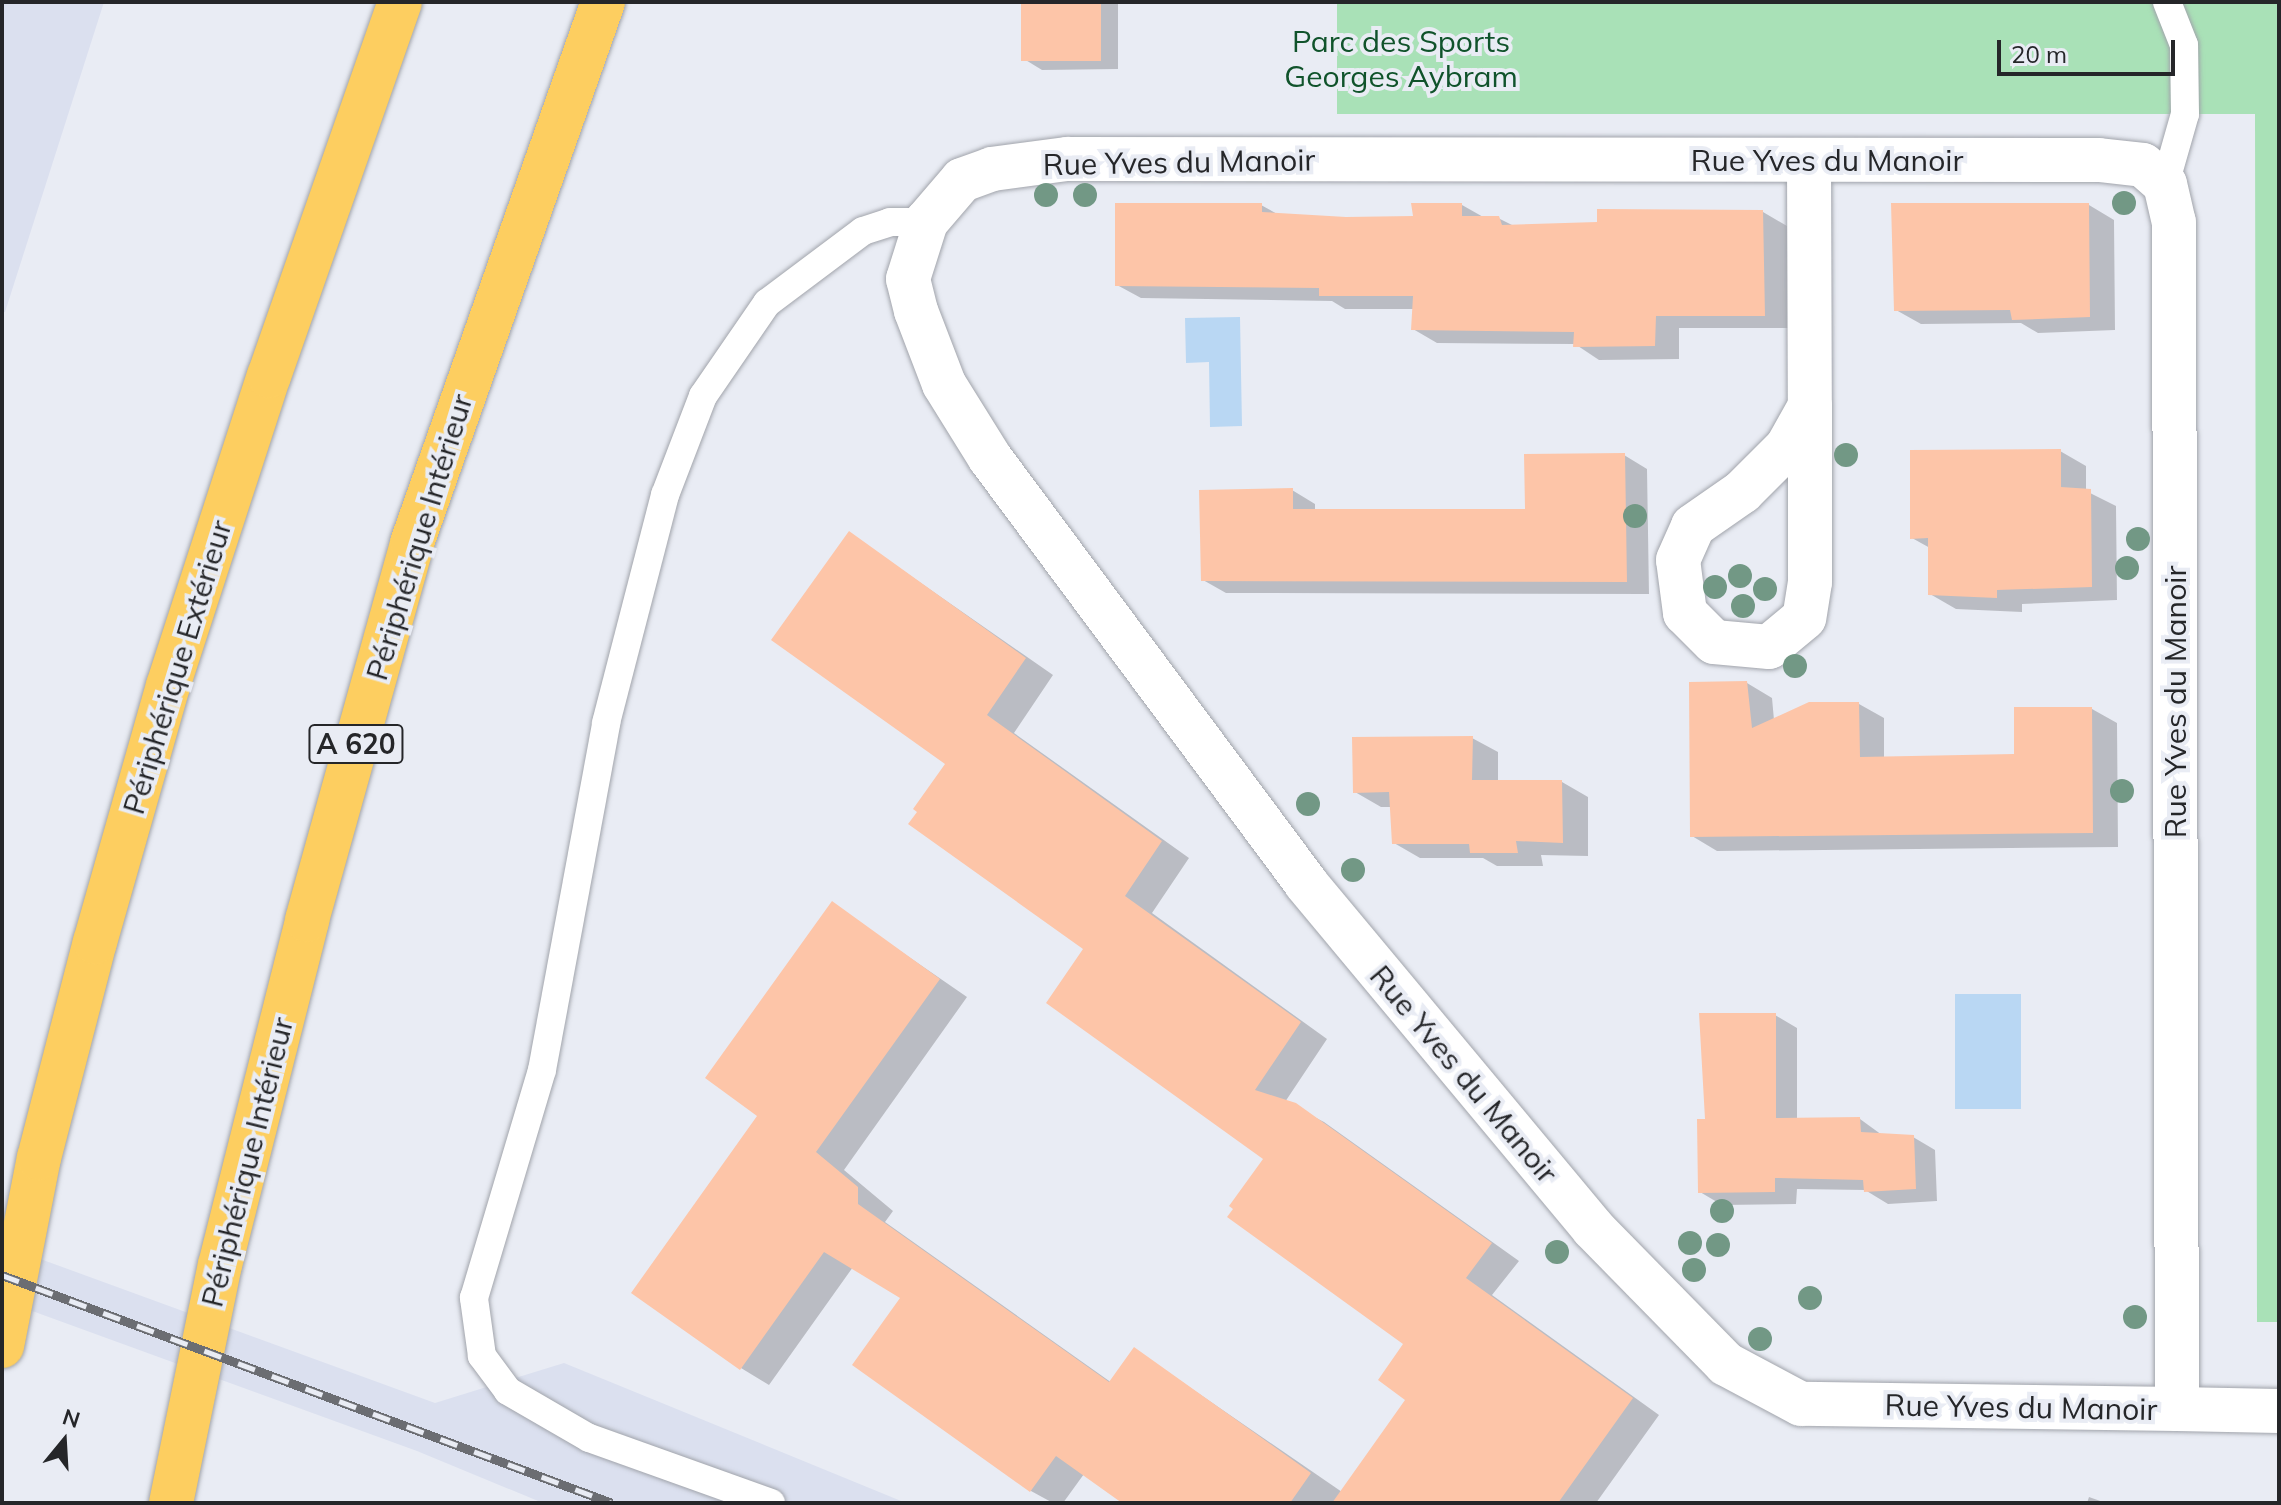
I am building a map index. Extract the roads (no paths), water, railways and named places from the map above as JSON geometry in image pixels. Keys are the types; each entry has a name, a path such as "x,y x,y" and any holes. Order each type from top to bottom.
{"highway":[{"name":"Périphérique Extérieur","path":"2,1346 39,1158 95,942 168,686 269,376 400,2"},
{"name":"Périphérique Intérieur","path":"171,1503 220,1265 299,950 412,543 603,2"}],"street":[{"name":"Rue Yves du Manoir","path":"1067,159 1809,161 2099,160 2143,165 2165,184 2174,222 2177,1409 1801,1404 1726,1364 1593,1228 1416,1019 1306,883 990,458 944,384 916,311 908,279 926,222 962,180 992,169 1067,159"},
{"path":"1809,161 1810,406 1810,582 1804,618 1769,647 1714,642 1685,613 1678,560 1693,526 1742,492 1787,447 1810,406"},
{"path":"2177,1409 2279,1411"}],"lane":[{"path":"2165,184 2185,114 2184,45 2167,2"},
{"path":"771,1503 589,1438 508,1391 482,1356 474,1298 542,1070 610,708 665,495 703,396 767,303 863,231 890,222 926,222"}],"water":[{"path":"1240,317 1242,426 1210,427 1209,362 1186,363 1185,318"},
{"path":"1955,994 2021,994 2021,1109 1955,1109"}],"railway":[{"path":"2,1275 612,1503"}],"park label":[{"name":"Parc des Sports Georges Aybram","path":"1401,58"}]}
